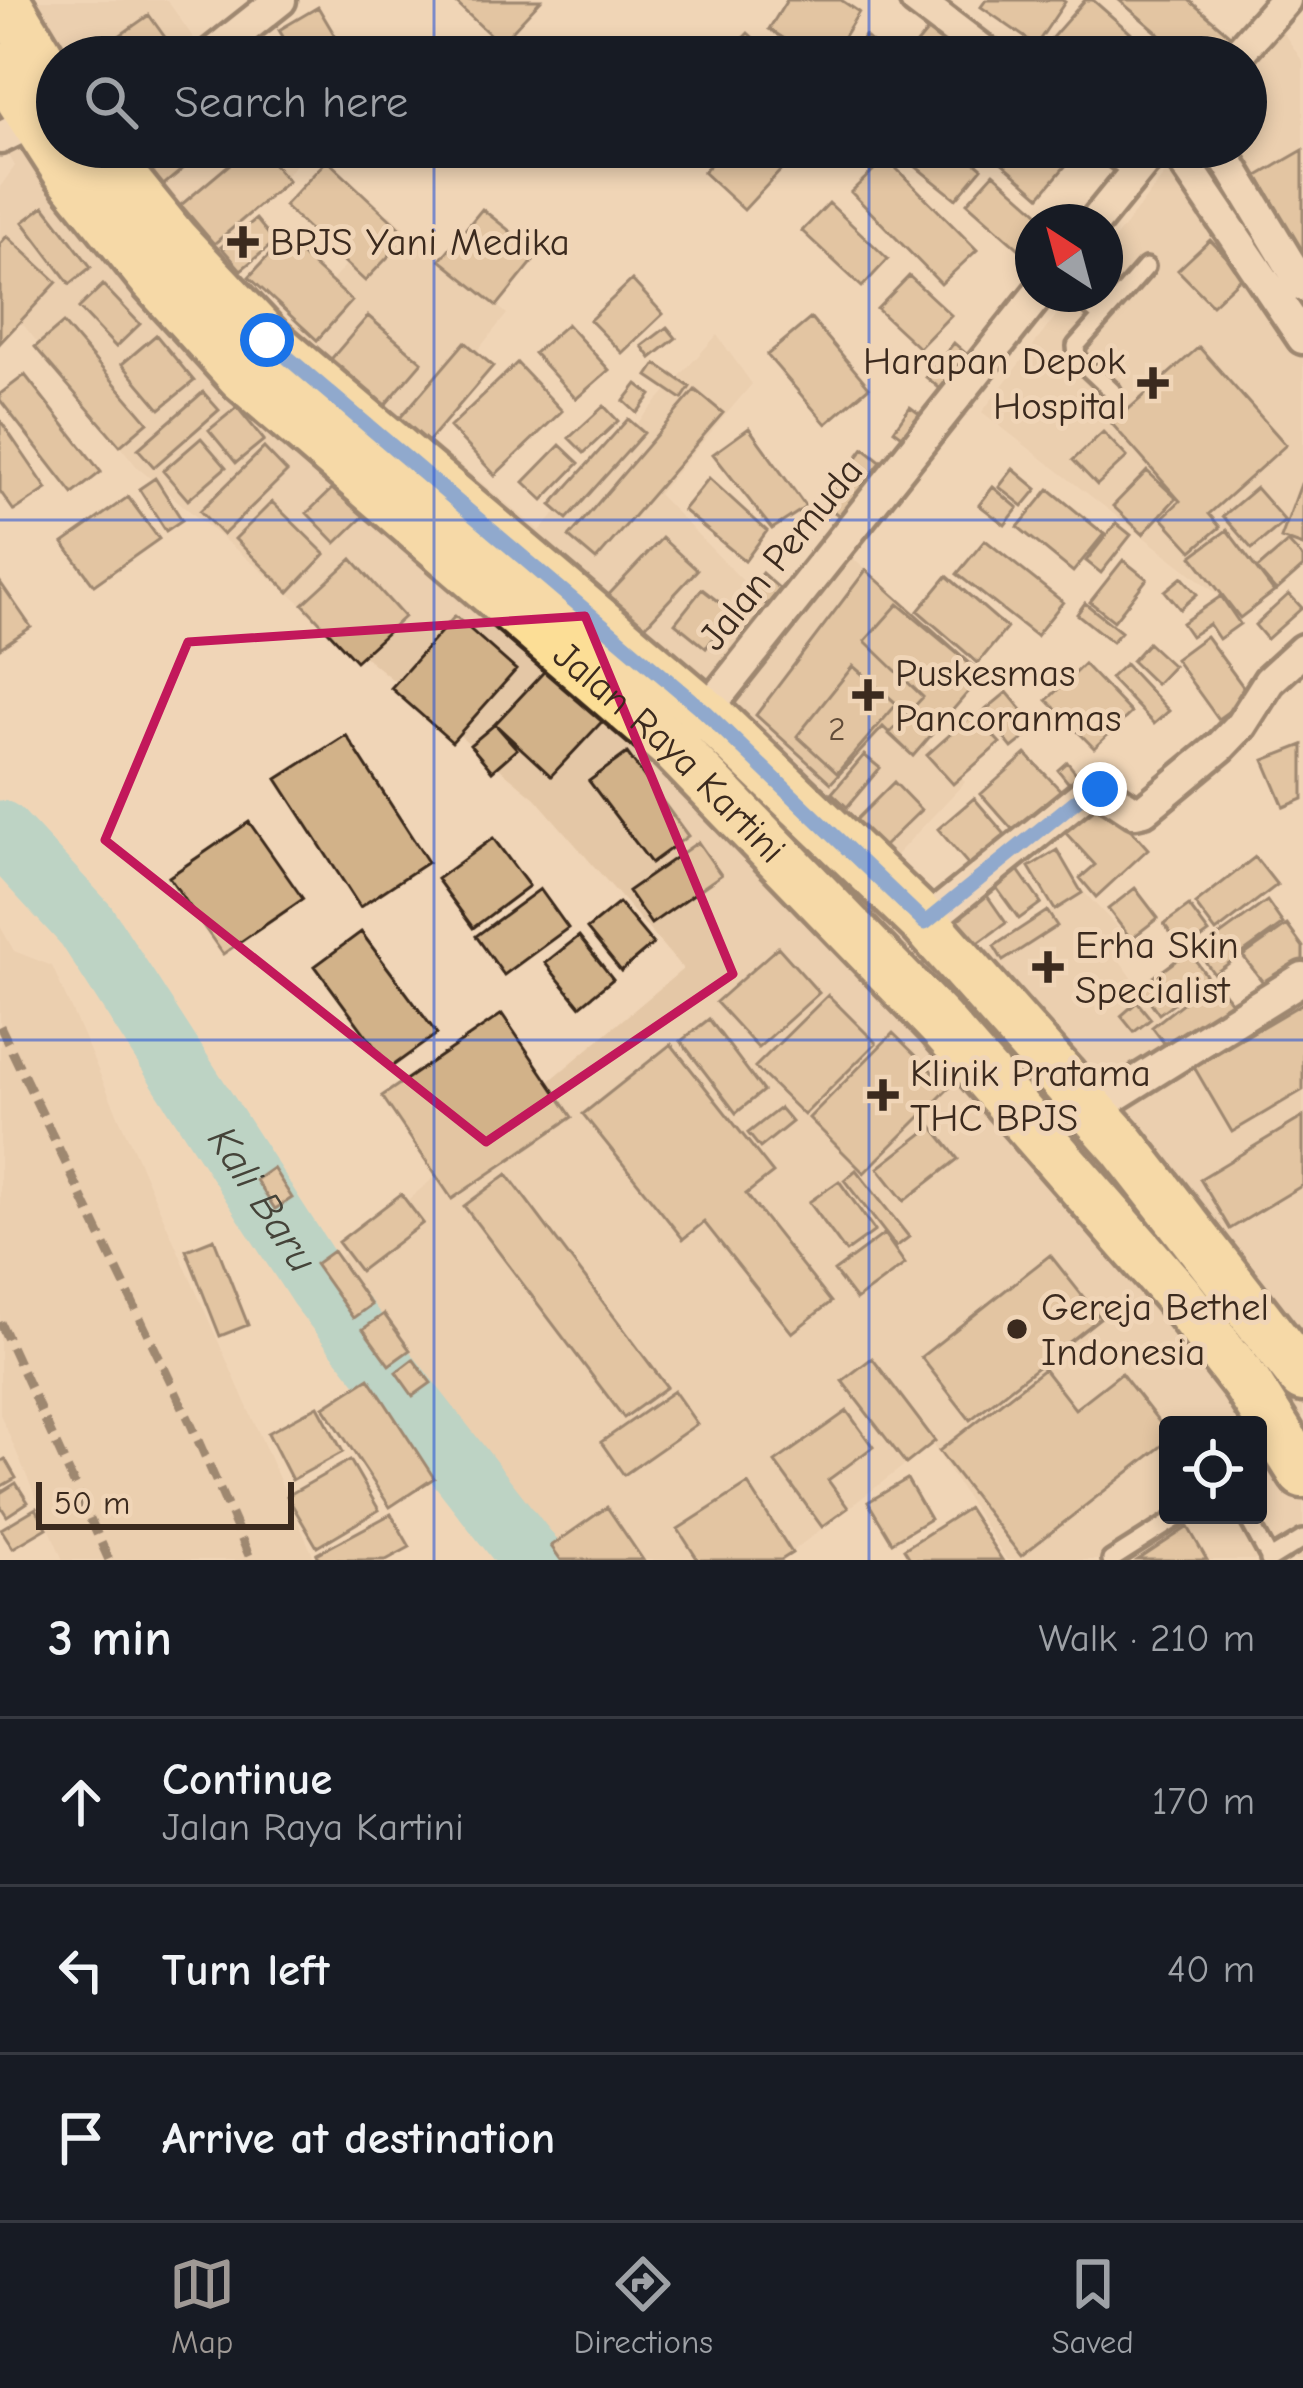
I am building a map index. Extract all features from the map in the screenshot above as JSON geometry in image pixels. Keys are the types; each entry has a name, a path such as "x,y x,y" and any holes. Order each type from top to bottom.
{"main road":[{"name":"Jalan Raya Kartini","path":"5,0 30,115"},
{"name":"Jalan Raya Kartini","path":"0,67 30,115"},
{"name":"Jalan Raya Kartini","path":"95,168 170,297 281,413 388,499 674,748 940,1023 1117,1223 1247,1384 1288,1458"},
{"name":"Jalan Raya Kartini","path":"101,168 267,340 705,712 925,923 1280,1328 1303,1376"}],"street":[{"path":"235,36 280,0"},
{"path":"916,0 963,36"},
{"path":"1253,36 1285,0"},
{"path":"1109,204 1138,168"},
{"path":"1188,168 1303,338"},
{"path":"1232,168 1303,286"},
{"name":"Jalan Pemuda","path":"674,748 1024,312"},
{"path":"925,923 1088,791 1100,789 1136,812 1144,810 1220,747 1269,681 1303,650"},
{"path":"1092,1110 1303,978"}],"lane":[{"path":"1112,392 1075,352 1146,267"},
{"path":"1096,312 1102,317"},
{"path":"1111,1560 1168,1524"},
{"path":"1251,1524 1270,1560 1303,1539"}],"highlighted area":[{"path":"585,616 733,974 486,1142 105,840 188,642"}],"shaded area":[{"path":"0,0 167,0 192,36 36,36 36,168 293,168 212,256 294,326 389,214 507,314 415,428 540,531 717,335 752,384 658,494 788,627 842,549 973,664 909,727 965,782 883,869 968,964 1082,890 1137,948 1120,961 1218,1096 1303,1045 1303,1560 1007,1560 932,1444 781,1560 558,1560 323,1271 683,969 535,798 138,468 18,318 0,326 0,187 15,166 0,139"},
{"path":"1270,13 1303,62 1303,329 1192,168 1267,168 1267,36 1257,36"},
{"path":"231,26 241,36 215,36"},
{"name":"Harapan Depok Hospital","path":"1177,168 1184,172 1303,355 1303,567 1237,620 1220,596 982,412 1059,312 1123,312 1123,229 1164,175"},
{"path":"0,926 14,951 52,966 315,1560 63,1560 0,1414"}],"building":[{"path":"453,0 541,0 507,36 491,36"},
{"path":"787,0 841,0 859,12 844,36 780,36 769,29"},
{"path":"986,0 1065,2 1042,36 1023,36 981,7"},
{"path":"1085,0 1093,0 1134,36 1053,36"},
{"path":"1119,0 1189,0 1231,36 1161,36"},
{"path":"318,7 335,36 283,36 279,30"},
{"path":"149,15 164,36 119,36"},
{"path":"1303,150 1303,255 1258,176"},
{"path":"143,168 184,168 160,188"},
{"path":"225,168 277,168 288,181 214,244 181,205"},
{"path":"320,168 336,168 408,236 365,281 284,206"},
{"path":"707,168 781,170 744,210 703,172"},
{"path":"876,168 896,168 977,250 941,284 851,192"},
{"path":"917,168 982,168 956,199"},
{"path":"1008,168 1064,168 1040,196"},
{"path":"994,173 1029,204 1015,204 1015,245 967,203"},
{"path":"829,203 888,259 862,287 802,231"},
{"path":"44,206 91,267 70,284 23,222"},
{"path":"482,209 539,254 497,306 440,260"},
{"path":"256,219 275,242 241,270 221,247"},
{"path":"7,236 57,282 0,343 0,244"},
{"path":"284,239 352,301 317,340 249,277"},
{"path":"1210,240 1244,275 1212,305 1178,270"},
{"path":"909,276 951,315 919,348 877,309"},
{"path":"632,280 663,314 622,353 590,320"},
{"path":"103,285 140,324 116,347 79,308"},
{"path":"368,316 422,362 380,411 326,365"},
{"path":"811,318 869,387 826,424 767,355"},
{"path":"63,323 148,422 120,446 35,347"},
{"path":"567,324 609,370 576,399 534,353"},
{"path":"667,327 676,338 651,358 642,346"},
{"path":"156,335 194,381 160,409 122,364"},
{"path":"465,342 493,366 422,449 394,425"},
{"path":"954,343 971,358 944,392 926,377"},
{"path":"1199,347 1286,445 1209,514 1220,527 1192,551 1162,518 1180,501 1112,424"},
{"path":"517,363 562,411 495,475 450,427"},
{"path":"656,364 690,387 682,399 648,376"},
{"path":"25,375 101,472 73,494 0,400 0,394"},
{"path":"637,384 651,395 637,413 624,401"},
{"path":"695,390 723,413 596,560 569,537"},
{"path":"203,392 219,410 154,467 138,449"},
{"path":"604,406 618,421 584,453 569,438"},
{"path":"237,407 264,440 236,463 209,430"},
{"path":"910,407 925,418 909,441 894,430"},
{"path":"628,419 644,433 567,519 551,505"},
{"path":"0,420 47,489 14,511 0,491"},
{"path":"749,428 806,507 772,529 713,454"},
{"path":"1103,432 1127,457 1097,485 1073,460"},
{"path":"201,438 226,467 188,500 163,471"},
{"path":"560,445 579,463 543,500 524,482"},
{"path":"264,448 287,472 223,535 200,511"},
{"path":"864,448 883,463 842,518 823,503"},
{"path":"1013,469 1037,489 1023,506 999,487"},
{"path":"1147,471 1176,498 1143,534 1113,506"},
{"path":"155,478 182,520 166,531 139,489"},
{"path":"709,478 767,531 745,561 683,510"},
{"path":"1303,485 1303,546 1281,538"},
{"path":"335,486 365,515 336,543 307,513"},
{"path":"993,487 1018,508 1005,525 979,505"},
{"path":"1256,488 1285,521 1252,549 1223,516"},
{"path":"1049,489 1104,534 1073,572 1018,527"},
{"path":"128,497 159,539 94,585 63,543"},
{"path":"272,502 325,554 289,592 235,539"},
{"path":"1116,523 1131,535 1101,573 1086,561"},
{"path":"1227,530 1274,592 1240,618 1192,556"},
{"path":"662,538 697,570 636,636 601,603"},
{"path":"985,540 1063,602 1036,636 957,574"},
{"path":"1288,542 1303,558 1303,567 1276,591 1257,569"},
{"path":"352,559 404,617 356,661 303,604"},
{"path":"1123,560 1147,579 1114,621 1090,602"},
{"name":"Puskesmas Pancoranmas","path":"866,570 983,675 913,756 883,727 831,783 756,715"},
{"path":"762,573 780,589 767,605 748,590"},
{"path":"947,576 1007,628 978,663 918,611"},
{"path":"1182,577 1197,594 1180,609 1165,591"},
{"path":"0,582 31,627 0,648"},
{"path":"702,589 733,613 706,648 675,623"},
{"path":"1289,594 1302,608 1267,639 1255,625"},
{"path":"1221,596 1240,624 1219,639 1209,624 1191,636 1182,623"},
{"path":"1085,603 1121,632 1112,642 1077,614"},
{"path":"898,604 983,675 913,756 889,734 923,697 865,641"},
{"path":"455,616 516,670 452,742 391,688"},
{"path":"1206,636 1250,696 1218,719 1175,659"},
{"path":"1148,643 1173,666 1156,684 1132,661"},
{"path":"554,661 610,713 551,776 495,724"},
{"path":"1084,664 1131,713 1094,748 1047,700"},
{"path":"1125,664 1169,711 1154,724 1110,678"},
{"path":"853,666 897,704 837,773 797,736"},
{"path":"1007,692 1037,728 1012,748 983,712"},
{"path":"973,714 1000,743 953,784 927,755"},
{"path":"495,724 517,749 492,771 470,745"},
{"path":"346,735 428,862 360,907 277,779"},
{"path":"1303,745 1303,799 1284,807 1264,760"},
{"path":"627,753 688,836 651,863 589,781"},
{"path":"1026,754 1067,797 1021,839 981,794"},
{"path":"864,755 880,768 847,807 832,793"},
{"path":"1067,762 1084,783 1075,791 1058,770"},
{"path":"894,782 921,810 881,849 854,822"},
{"path":"1101,796 1148,849 1096,897 1080,878 1095,865 1062,829"},
{"path":"974,798 1015,846 979,877 938,829"},
{"path":"249,822 303,899 223,954 169,877"},
{"path":"493,838 529,886 473,928 437,879"},
{"path":"698,842 721,875 651,924 628,891"},
{"path":"1057,850 1082,893 1055,910 1029,867"},
{"path":"1255,857 1277,885 1216,932 1195,904"},
{"path":"1013,863 1041,903 1019,919 990,879"},
{"path":"979,884 1006,923 966,952 939,913"},
{"path":"1135,888 1158,918 1131,939 1108,909"},
{"path":"540,889 568,928 504,975 476,936"},
{"path":"1267,901 1283,924 1214,974 1198,951"},
{"path":"619,903 653,944 621,971 587,929"},
{"path":"1189,906 1209,933 1184,951 1164,924"},
{"path":"1047,911 1057,926 1003,961 994,946"},
{"path":"1287,925 1303,947 1303,963 1268,989 1243,956"},
{"path":"361,932 437,1034 390,1068 315,966"},
{"path":"579,936 613,979 580,1006 545,963"},
{"path":"778,947 819,993 758,1048 716,1002"},
{"path":"1189,951 1208,978 1159,1014 1140,987"},
{"path":"1213,979 1235,1007 1173,1055 1152,1027"},
{"path":"828,995 876,1043 804,1115 755,1067"},
{"path":"1137,1002 1151,1019 1134,1032 1121,1016"},
{"path":"1303,1003 1303,1090 1232,1132 1194,1067"},
{"path":"502,1014 572,1117 452,1199 382,1096"},
{"path":"709,1019 763,1091 736,1113 681,1041"},
{"path":"893,1033 949,1088 864,1173 809,1118"},
{"path":"671,1044 773,1173 746,1194 831,1302 792,1333 704,1222 683,1239 583,1114"},
{"path":"780,1108 792,1122 760,1148 748,1133"},
{"path":"1303,1117 1303,1185 1230,1229 1200,1179"},
{"path":"932,1126 958,1159 904,1201 878,1168"},
{"path":"273,1168 292,1198 275,1209 256,1180"},
{"path":"856,1170 909,1237 896,1247 844,1180"},
{"path":"507,1174 667,1387 624,1418 464,1206"},
{"path":"839,1181 875,1231 846,1252 809,1202"},
{"path":"401,1194 423,1223 360,1271 338,1242"},
{"path":"884,1234 905,1264 856,1300 834,1271"},
{"path":"214,1239 248,1325 220,1336 186,1250"},
{"path":"333,1251 371,1305 353,1318 315,1264"},
{"path":"1050,1255 1100,1318 970,1420 921,1357"},
{"path":"384,1314 410,1350 389,1365 363,1329"},
{"path":"872,1358 935,1441 906,1464 842,1381"},
{"path":"413,1359 431,1383 413,1396 396,1372"},
{"path":"1044,1369 1075,1409 1121,1373 1159,1422 1159,1448 1021,1556 939,1451"},
{"path":"369,1378 434,1478 390,1507 324,1407"},
{"path":"674,1391 697,1424 624,1475 601,1442"},
{"path":"318,1406 343,1452 292,1480 268,1433"},
{"path":"847,1411 873,1447 828,1480 848,1508 822,1527 775,1462"},
{"path":"5,1459 16,1478 0,1487 0,1462"},
{"path":"350,1460 379,1510 317,1547 287,1496"},
{"path":"907,1479 930,1519 892,1542 868,1502"},
{"path":"16,1483 28,1502 7,1516 0,1493"},
{"path":"748,1484 792,1553 781,1560 698,1560 678,1529"},
{"path":"607,1507 643,1560 561,1560 551,1546"},
{"path":"36,1508 47,1528 13,1548 1,1529"},
{"path":"968,1508 1002,1560 911,1560 904,1549"},
{"path":"391,1514 410,1547 386,1560 320,1560 317,1554"},
{"path":"1188,1527 1207,1560 1138,1560"}],"waterway":[{"name":"Kali Baru","path":"0,832 86,925 318,1285 533,1560"}],"railway":[{"path":"0,1026 251,1560"},
{"path":"0,1322 109,1560"}],"place":[{"name":"BPJS Yani Medika","path":"243,242"},
{"name":"Harapan Depok Hospital","path":"1153,383"},
{"name":"Puskesmas Pancoranmas","path":"868,695"},
{"name":"Erha Skin Specialist","path":"1048,967"},
{"name":"Klinik Pratama THC BPJS","path":"883,1095"},
{"name":"Gereja Bethel Indonesia","path":"1017,1329"}],"route":[{"path":"267,340 705,712 925,923 1088,791 1100,789"}]}
